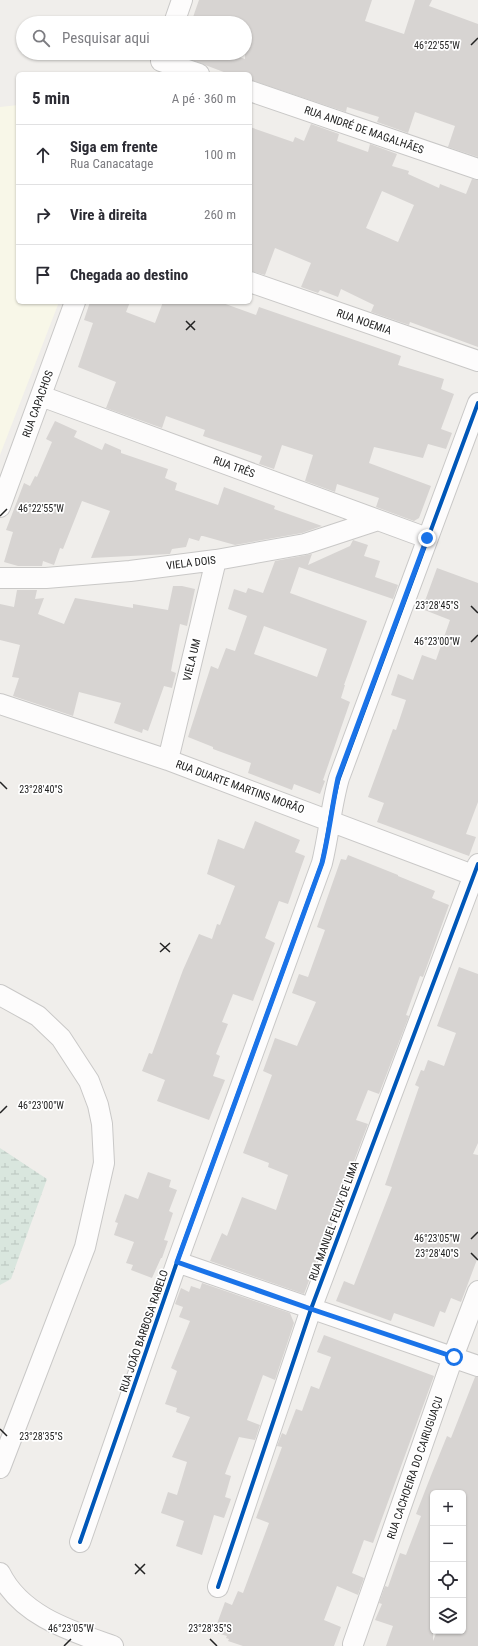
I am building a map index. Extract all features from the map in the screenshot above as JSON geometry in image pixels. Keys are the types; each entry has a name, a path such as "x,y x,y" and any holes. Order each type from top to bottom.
{"street":[{"path":"176,16 182,0"},
{"path":"160,63 192,72"},
{"name":"RUA ANDRÉ DE MAGALHÃES","path":"252,92 478,169"},
{"name":"RUA NOEMIA","path":"252,283 478,361"},
{"name":"RUA CAPACHOS","path":"0,507 74,304"},
{"name":"RUA TRÊS","path":"41,396 427,538"},
{"name":"RUA JOÃO BARBOSA RABELO","path":"80,1542 177,1262 322,863 338,778 478,403"},
{"name":"VIELA DOIS","path":"0,578 46,578 130,571 216,560 305,544 378,520"},
{"name":"VIELA UM","path":"168,760 216,560"},
{"name":"RUA DUARTE MARTINS MORÃO","path":"0,704 168,760 477,872"},
{"name":"RUA MANUEL FELIX DE LIMA","path":"218,1587 311,1309 477,872"},
{"path":"0,995 38,1016 61,1038 89,1081 98,1105 102,1124 104,1163 85,1247 0,1468"},
{"path":"177,1262 478,1366"},
{"name":"RUA CACHOEIRA DO CAIRUGUAÇU","path":"353,1644 478,1291"},
{"path":"0,1572 16,1596 35,1612 73,1631 113,1646"}],"shaded area":[{"path":"16,105 16,304 58,304 0,455 0,107"}],"green space":[{"path":"0,1148 47,1179 11,1279 0,1285"}],"building":[{"path":"199,0 372,0 365,21 404,34 415,0 432,0 429,6 478,24 478,157 448,147 455,126 415,112 408,133 377,122 379,117 347,107 346,112 252,81 252,72 224,72 192,60 252,60 252,16 193,16"},
{"path":"311,124 339,134 337,141 368,152 370,144 397,154 392,166 409,171 408,174 439,188 440,184 466,194 472,179 478,180 478,347 410,322 409,325 371,312 374,305 341,289 338,297 320,290 318,293 301,287 311,263 275,248 265,275 252,272 252,128 293,142 295,137 304,141","holes":["382,191 414,205 398,242 366,228"]},
{"path":"89,304 129,304 126,312 155,323 162,304 226,304 256,315 259,307 401,356 398,365 444,379 441,389 454,394 441,429 452,433 446,449 428,444 423,458 374,447 369,463 431,486 419,518 414,521 376,507 379,498 337,484 335,492 305,481 313,455 282,445 274,469 259,464 262,456 203,436 205,430 166,416 162,428 106,408 116,382 78,367 93,323 84,320"},
{"path":"55,421 77,431 74,437 102,450 105,443 121,450 121,453 168,469 165,478 177,483 175,490 218,505 224,487 275,506 274,509 322,526 302,533 235,545 201,536 199,541 189,538 186,547 172,549 170,554 91,558 110,511 82,501 63,549 60,548 54,565 43,561 42,566 18,566 4,562 13,532 6,530 24,483 30,486 35,476 37,477 52,442 46,439"},
{"path":"353,540 368,545 364,556 380,561 375,577 398,585 393,599 299,567 290,593 367,621 344,685 341,698 350,702 323,780 325,781 320,794 294,784 292,790 248,773 251,763 213,749 213,747 188,737 211,666 218,669 226,648 235,651 247,616 228,609 234,589 246,593 248,588 263,593 275,561 312,554 308,565 350,546","holes":["264,626 327,649 317,677 254,654"]},
{"path":"437,568 478,583 478,802 466,834 476,837 469,856 377,822 384,803 368,797 393,729 396,730 406,700 391,695 398,674 413,680 422,655 436,660 450,620 422,609"},
{"path":"173,586 182,586 195,589 187,626 180,624 171,671 176,673 172,688 164,686 148,731 143,729 142,733 114,723 121,703 79,692 73,716 13,696 19,678 12,677 20,645 0,640 0,604 14,607 17,590 37,590 35,599 44,598 38,614 64,624 75,598 133,608 133,604 168,610"},
{"path":"255,821 300,840 295,852 305,856 288,904 279,901 265,938 275,943 253,1001 233,994 222,1022 228,1024 216,1054 220,1056 213,1076 225,1080 209,1120 157,1101 165,1080 142,1071 149,1053 152,1054 183,970 199,934 212,939 217,924 220,925 235,886 207,874 218,839 244,849"},
{"path":"348,855 435,891 432,898 449,905 423,977 420,976 406,1015 409,1016 379,1094 368,1090 356,1120 368,1124 304,1294 210,1261 222,1233 227,1236 242,1197 276,1210 288,1175 268,1167 269,1163 243,1153 272,1075 263,1071 275,1038 297,1046 316,1002 292,993 299,974 308,977 325,930 317,927 341,859 346,860"},
{"path":"459,967 478,974 478,1143 473,1154 478,1155 478,1257 461,1302 451,1298 445,1313 440,1311 434,1327 394,1313 391,1321 336,1301 344,1281 354,1285 392,1187 385,1185 419,1087 415,1085 421,1070 424,1071 428,1060 444,1066 456,1033 437,1026"},
{"path":"148,1172 171,1180 169,1187 177,1190 169,1211 173,1213 164,1240 168,1241 162,1258 152,1278 131,1270 133,1265 126,1263 134,1242 114,1235 118,1223 115,1222 125,1194 138,1199"},
{"path":"202,1283 290,1313 294,1323 275,1380 263,1375 247,1420 260,1425 255,1440 239,1437 225,1474 231,1476 225,1497 231,1499 224,1518 214,1515 202,1555 176,1546 184,1521 161,1513 168,1492 177,1495 187,1462 172,1457 190,1417 176,1412 177,1408 165,1404 177,1371 171,1368 190,1321 179,1317 183,1307 175,1304 181,1288 189,1292 191,1286 200,1289"},
{"path":"324,1335 434,1376 373,1543 364,1540 352,1573 364,1578 358,1595 337,1586 324,1620 341,1627 334,1646 243,1646 228,1641 229,1639 226,1638 227,1636 214,1632 225,1602 232,1605 238,1591 243,1593 269,1523 256,1518 282,1447 277,1446 282,1433 286,1435 296,1409 302,1411 311,1386 319,1389 331,1357 317,1352"},
{"path":"475,1377 478,1377 478,1646 386,1646 393,1626 375,1620 382,1604 379,1603 385,1586 388,1587 400,1553 406,1555 421,1516 416,1514 447,1436 451,1438"}],"cycle path":[{"path":"80,1542 177,1262 322,863 339,778 478,403"},
{"path":"218,1587 311,1309 478,864"}],"route":[{"path":"427,538 338,778 333,799 328,838 322,863 177,1262 454,1357"}]}
